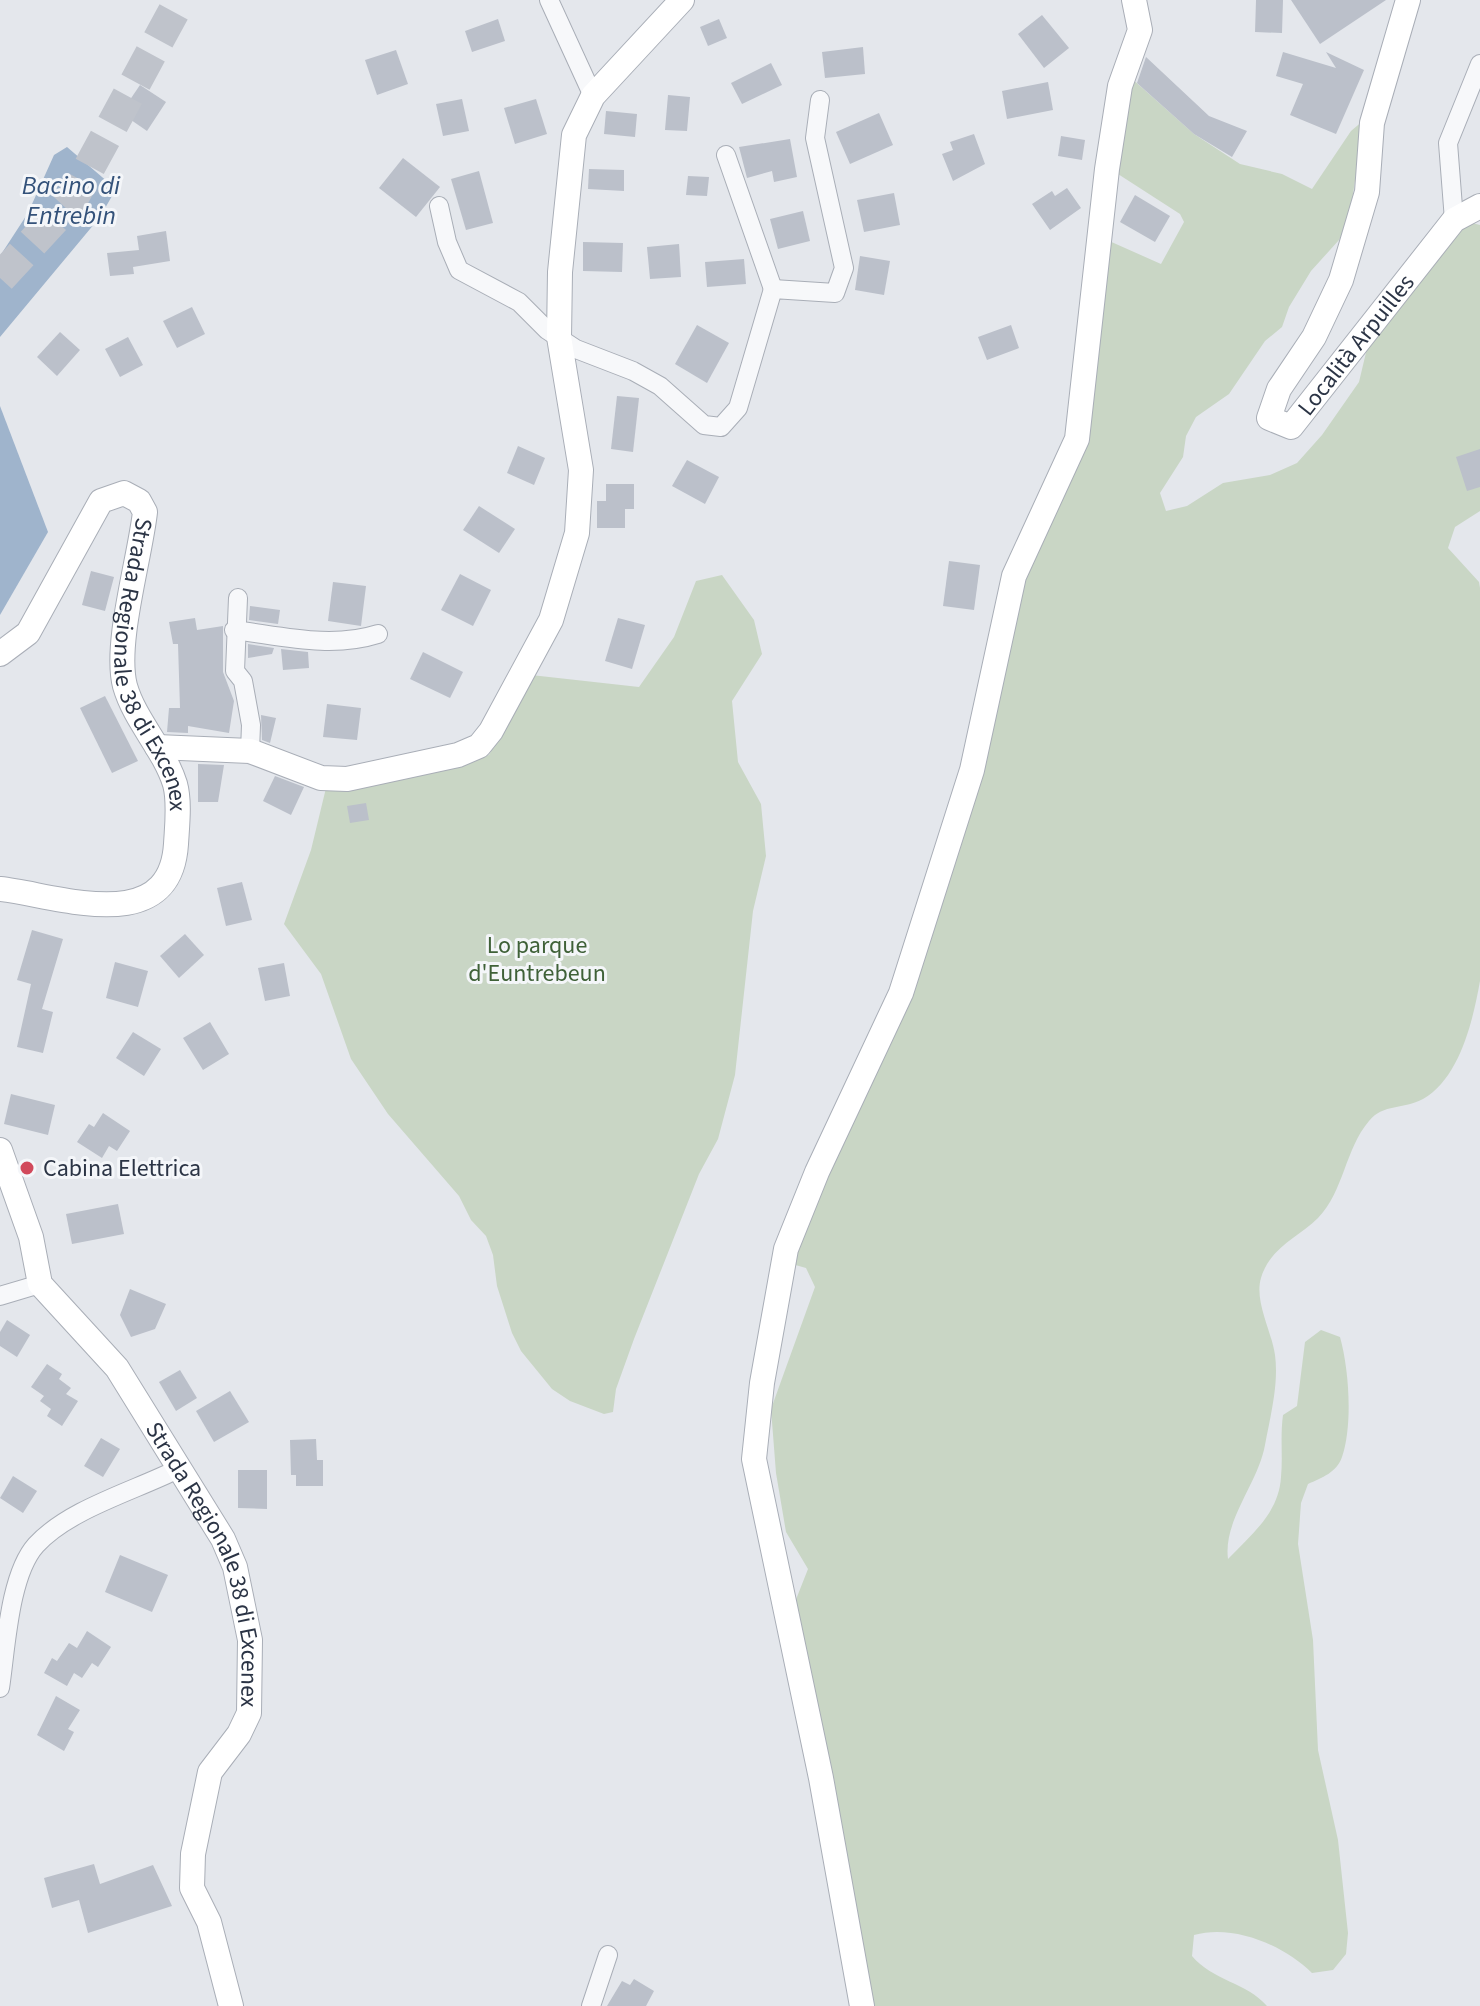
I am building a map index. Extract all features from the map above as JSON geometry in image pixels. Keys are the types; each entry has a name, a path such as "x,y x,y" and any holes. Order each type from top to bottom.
{"street":[{"path":"549,0 593,96"},
{"path":"157,747 250,751 321,778 347,779 458,755 479,746 491,731 551,620 577,533 581,470 559,337 569,162 580,118 593,96 682,0"},
{"path":"862,2006 821,1778 754,1459 762,1383 786,1249 817,1172 901,993 972,770 1014,576 1077,439 1107,169 1120,86 1140,30 1134,0"},
{"name":"Località Arpuilles","path":"1408,0 1372,123 1367,192 1341,280 1314,337 1279,389 1269,418 1291,427 1454,220 1480,206"},
{"path":"1454,220 1448,143 1480,64"},
{"path":"773,289 835,293 844,268 815,138 820,100"},
{"path":"439,206 447,242 459,270 519,302 576,349 660,386 704,425 721,427 738,408 773,289 726,155"},
{"name":"Strada Regionale 38 di Excenex","path":"0,654 28,633 101,501 124,493 139,501 145,512 123,655 125,686 176,785 178,821 171,870 157,888 136,903 122,906 0,889"},
{"path":"238,598 234,630 235,671 243,681 251,725 250,751"},
{"path":"234,630 342,642 378,634"},
{"path":"0,1150 31,1237 40,1284 0,1296"},
{"name":"Strada Regionale 38 di Excenex","path":"40,1284 117,1368 223,1539 235,1567 250,1640 249,1713 239,1734 210,1772 193,1854 192,1888 213,1932 231,2006"},
{"path":"0,1688 22,1571 35,1546 69,1518 178,1469"},
{"path":"591,2006 608,1955"}],"green space":[{"path":"1130,77 1194,134 1240,164 1282,174 1312,189 1351,131 1364,120 1349,221 1339,240 1311,271 1289,307 1282,327 1265,341 1229,394 1196,417 1186,436 1183,457 1160,493 1166,511 1187,506 1223,483 1270,475 1297,463 1322,435 1359,382 1369,340 1450,237 1472,223 1480,225 1480,511 1455,527 1448,548 1479,582 1480,588 1480,981 1469,1030 1447,1077 1423,1099 1387,1109 1369,1121 1355,1144 1327,1207 1271,1258 1259,1287 1275,1355 1275,1389 1261,1459 1231,1530 1228,1559 1254,1532 1275,1502 1281,1477 1283,1415 1297,1406 1305,1342 1321,1330 1340,1337 1346,1365 1349,1413 1342,1457 1333,1471 1308,1484 1301,1503 1298,1544 1313,1640 1318,1750 1338,1840 1348,1933 1346,1954 1333,1970 1312,1973 1287,1954 1257,1939 1225,1932 1194,1935 1192,1956 1200,1964 1259,1998 1267,2006 872,2006 795,1602 808,1569 786,1532 776,1473 771,1409 815,1287 806,1268 792,1264 814,1202 864,1101 1024,566 1057,508 1107,240 1161,264 1184,222 1180,214 1118,174"},
{"name":"Lo parque d'Euntrebeun","path":"722,575 754,620 762,654 732,701 738,762 761,804 766,856 753,911 735,1075 718,1139 699,1174 634,1339 616,1389 613,1412 604,1414 570,1401 552,1389 521,1351 497,1286 493,1255 486,1236 471,1220 459,1196 388,1114 351,1059 321,974 284,924 311,850 326,788 489,755 531,675 639,687 674,637 696,581"}],"water":[{"name":"Bacino di Entrebin","path":"67,147 116,189 100,217 0,337 0,256 28,213 54,155"},
{"path":"0,406 48,532 0,615"}],"building":[{"path":"1256,0 1283,0 1282,33 1255,32"},
{"path":"1291,0 1386,0 1320,44"},
{"path":"1042,15 1069,48 1044,68 1018,34"},
{"path":"498,19 505,41 472,52 465,31"},
{"path":"719,19 727,38 708,46 700,27"},
{"path":"863,47 865,74 825,78 822,52"},
{"path":"396,50 408,84 377,95 365,60"},
{"path":"1283,52 1336,68 1326,52 1364,70 1336,134 1290,115 1303,84 1276,76"},
{"path":"1146,57 1209,116 1247,131 1232,157 1194,134 1137,83"},
{"path":"771,63 782,85 742,104 731,83"},
{"path":"1048,82 1053,110 1007,119 1002,91"},
{"path":"140,85 166,102 147,131 121,113"},
{"path":"668,95 690,97 687,131 665,130"},
{"path":"462,99 469,131 443,136 436,104"},
{"path":"536,99 547,134 515,144 504,108"},
{"path":"606,111 637,114 635,137 604,134"},
{"path":"879,113 893,145 850,164 836,132"},
{"path":"974,134 985,164 953,181 942,154 953,150 950,142"},
{"path":"1061,136 1085,140 1082,160 1058,156"},
{"path":"790,139 797,177 774,182 772,171 747,178 739,147"},
{"path":"403,158 440,187 416,217 379,188"},
{"path":"589,169 624,170 624,191 588,189"},
{"path":"479,171 493,223 466,230 451,179"},
{"path":"688,176 709,177 707,196 686,195"},
{"path":"1067,188 1081,208 1050,230 1032,204 1052,191 1055,196"},
{"path":"894,193 900,225 864,232 857,200"},
{"path":"1135,195 1170,216 1155,242 1120,222"},
{"path":"803,211 810,241 778,249 770,219"},
{"path":"166,231 170,261 133,267 134,274 110,276 107,253 139,250 137,236"},
{"path":"583,242 623,243 622,272 583,271"},
{"path":"679,244 681,277 650,279 647,247"},
{"path":"860,256 890,261 884,295 855,290"},
{"path":"744,259 746,284 707,287 705,262"},
{"path":"192,307 205,334 177,348 163,321"},
{"path":"697,325 729,343 707,383 675,364"},
{"path":"1011,325 1019,348 987,360 978,337"},
{"path":"60,332 80,350 57,376 37,357"},
{"path":"128,337 143,365 120,377 105,349"},
{"path":"617,396 639,398 633,452 611,449"},
{"path":"518,446 545,458 534,485 507,473"},
{"path":"1480,449 1480,487 1467,491 1456,457"},
{"path":"687,460 719,477 705,504 672,486"},
{"path":"606,484 634,484 634,509 625,509 625,528 597,528 597,501 606,501"},
{"path":"479,506 515,529 499,553 463,530"},
{"path":"949,561 980,565 974,610 943,606"},
{"path":"91,571 114,577 105,611 82,605"},
{"path":"460,574 491,590 473,626 441,610"},
{"path":"333,582 366,586 361,626 328,621"},
{"path":"250,606 280,610 278,624 249,620"},
{"path":"195,618 197,630 223,626 223,672 234,701 229,733 188,726 188,733 167,732 169,708 180,708 178,644 173,644 169,622"},
{"path":"618,618 645,625 632,669 605,661"},
{"path":"248,644 274,648 272,654 248,658"},
{"path":"281,649 308,652 309,668 283,670"},
{"path":"423,652 463,672 450,698 410,679"},
{"path":"105,696 138,761 112,773 80,708"},
{"path":"327,704 361,708 357,740 323,737"},
{"path":"261,715 276,718 270,743 262,740"},
{"path":"198,764 224,765 218,802 198,802"},
{"path":"275,776 304,787 291,815 263,801"},
{"path":"366,803 369,820 350,823 347,806"},
{"path":"242,882 252,920 226,926 217,888"},
{"path":"32,930 63,939 42,1009 53,1012 43,1053 17,1047 31,984 17,980"},
{"path":"185,934 204,955 179,978 160,956"},
{"path":"115,962 148,971 138,1007 106,998"},
{"path":"284,963 290,996 265,1001 258,968"},
{"path":"210,1022 229,1054 203,1070 183,1038"},
{"path":"133,1032 161,1049 144,1076 116,1058"},
{"path":"11,1094 55,1105 48,1135 4,1124"},
{"path":"103,1113 130,1131 117,1151 109,1146 102,1158 77,1142 89,1124 94,1127"},
{"path":"118,1204 124,1234 72,1244 66,1214"},
{"path":"130,1289 166,1304 155,1329 131,1337 120,1315"},
{"path":"7,1320 30,1335 17,1357 0,1346 0,1332"},
{"path":"47,1364 62,1374 59,1379 71,1388 66,1394 78,1401 62,1426 47,1416 51,1409 40,1401 44,1396 31,1387"},
{"path":"180,1370 197,1398 176,1411 159,1382"},
{"path":"230,1391 249,1422 214,1442 196,1411"},
{"path":"101,1438 120,1449 103,1477 84,1466"},
{"path":"316,1439 317,1460 323,1460 323,1486 296,1486 296,1475 291,1475 290,1440"},
{"path":"238,1470 267,1470 267,1509 238,1508"},
{"path":"13,1476 37,1491 23,1513 0,1498"},
{"path":"120,1555 168,1575 152,1612 105,1592"},
{"path":"87,1631 111,1647 98,1667 92,1663 82,1678 74,1673 67,1686 44,1673 52,1658 57,1661 69,1643 77,1648"},
{"path":"56,1696 80,1710 68,1729 74,1732 64,1751 37,1735"},
{"path":"94,1864 100,1884 153,1865 172,1906 88,1933 79,1900 52,1908 44,1878"},
{"path":"634,1979 654,1991 646,2006 607,2006 622,1981 630,1985"}],"tunnel":[{"path":"0,278 71,201 180,0"}],"place":[{"name":"Cabina Elettrica","path":"27,1168"}]}
